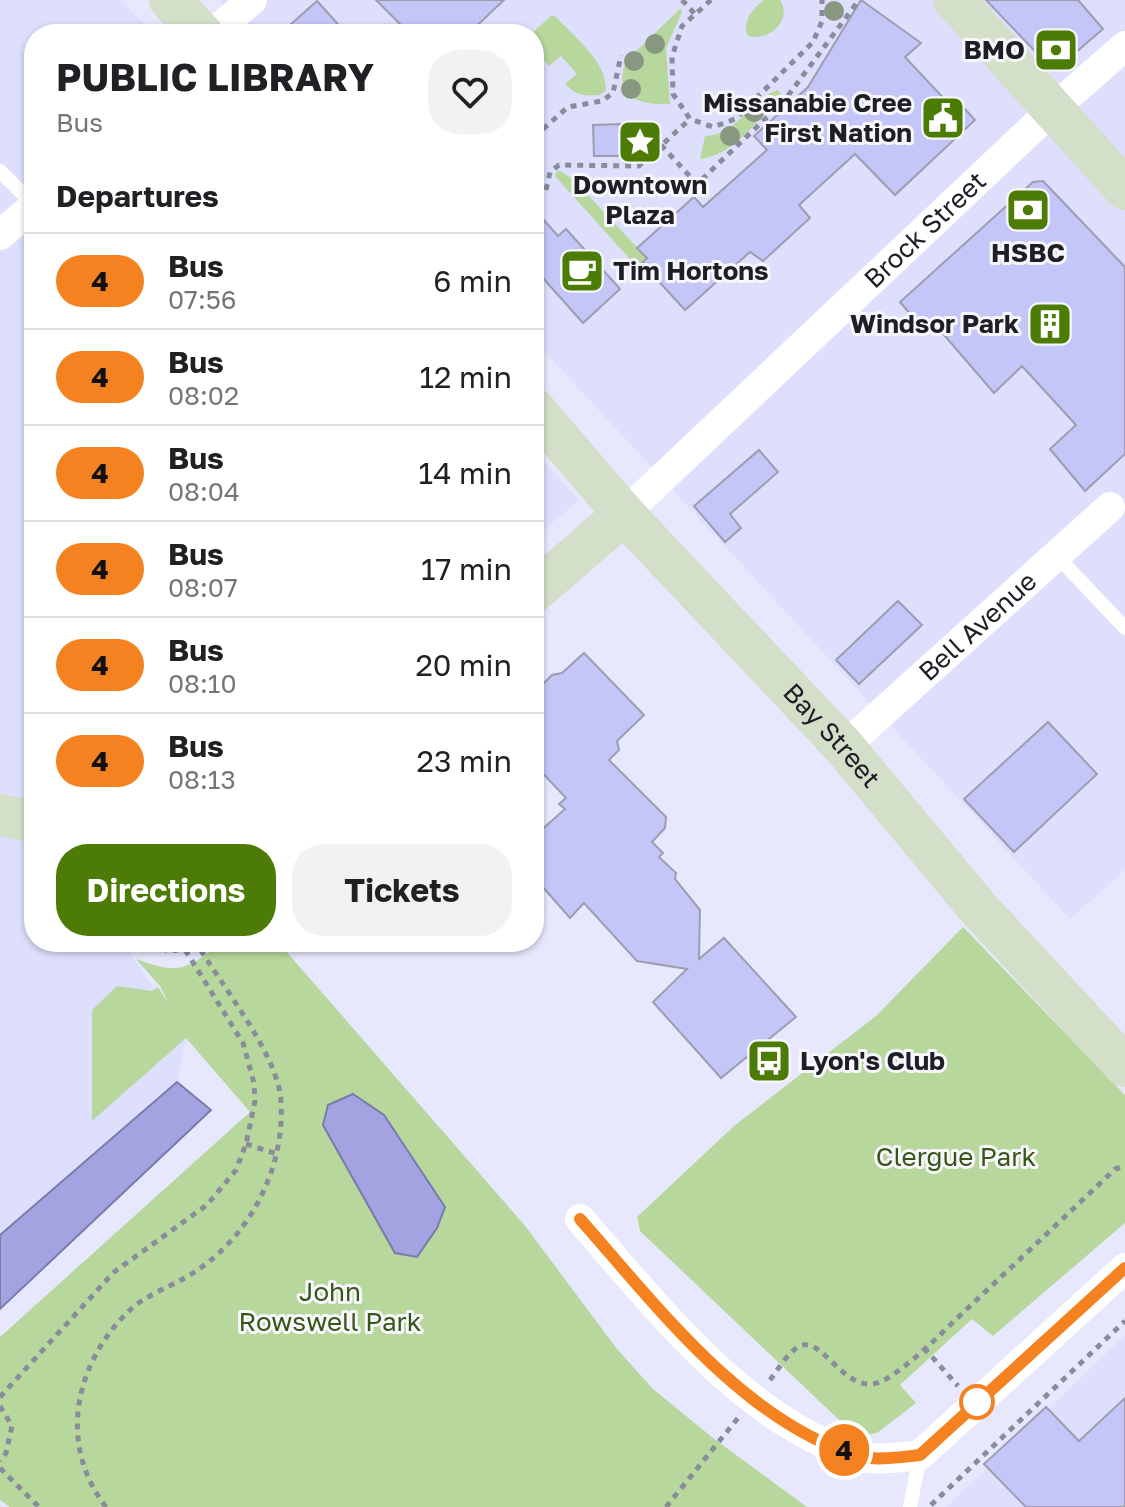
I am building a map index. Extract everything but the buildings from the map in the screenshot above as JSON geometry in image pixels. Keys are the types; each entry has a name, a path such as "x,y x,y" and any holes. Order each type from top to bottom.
{"main road":[{"path":"170,0 193,24"},
{"path":"954,0 1125,189"},
{"name":"Bay Street","path":"544,421 624,514 844,747 979,909 1125,1066"},
{"path":"544,583 624,514"},
{"path":"0,815 24,820"}],"street":[{"path":"224,24 252,0"},
{"name":"Brock Street","path":"624,514 1052,110 1125,46"},
{"path":"0,235 24,214"},
{"name":"Bell Avenue","path":"844,747 1110,507"},
{"path":"580,1219 695,1350 754,1399 815,1437 861,1457 920,1455 1125,1268"}],"lane":[{"path":"0,171 24,195"},
{"path":"1056,555 1125,628"},
{"path":"910,1507 920,1455"}],"path":[{"path":"682,0 695,14"},
{"path":"711,0 682,26 672,57 673,94 690,119 713,127 735,119 813,42 822,21 822,0"},
{"path":"661,145 697,184 784,101 859,0"},
{"path":"813,42 823,50"},
{"path":"544,128 568,107 602,101 613,93 621,55"},
{"path":"546,190 550,172 559,165 639,166 690,119"},
{"path":"0,1397 114,1272 207,1205 236,1170 246,1144 255,1101 254,1083 243,1043 187,952"},
{"path":"106,1507 85,1470 75,1425 94,1353 132,1307 196,1271 223,1249 246,1222 264,1189 277,1154 281,1101 271,1060 201,952"},
{"path":"246,1144 277,1154"},
{"path":"666,1507 795,1350 803,1345 812,1346 848,1376 865,1384 876,1384 887,1379 1115,1169 1125,1166"},
{"path":"929,1507 1125,1321"},
{"path":"0,1406 12,1426 6,1453 0,1461"},
{"path":"0,1468 39,1507"}],"shaded area":[{"path":"0,0 121,0 144,24 24,24 24,952 130,952 186,1037 177,1082 0,1235"},
{"path":"220,0 1125,0 1125,870 1070,919 544,351 544,24 242,24"},
{"path":"544,462 579,500 544,530"},
{"path":"1125,1335 1125,1507 947,1507"}],"green space":[{"path":"764,0 780,0 783,8 781,22 764,36 748,36 747,21 752,11"},
{"path":"681,8 666,48 670,104 648,103 631,96 623,82 627,60"},
{"path":"555,16 595,59 605,79 606,90 600,95 585,95 565,84 577,74 561,56 549,66 544,61 542,24"},
{"path":"778,90 781,95 735,143 724,151 700,159 705,136 726,130 759,101"},
{"path":"558,170 572,178 647,258 637,267 555,176"},
{"name":"Clergue Park","path":"963,927 1125,1095 1125,1223 993,1336 972,1319 900,1385 916,1403 877,1433 857,1437 640,1231 637,1217 734,1126 876,1016"},
{"name":"John Rowswell Park","path":"209,952 287,952 526,1227 617,1349 653,1389 713,1438 807,1507 10,1507 0,1500 0,1337 250,1112 186,1038 92,1121 92,1010 117,986 152,991 158,987 169,1004 160,986 136,959 173,968 200,959"}],"water":[{"path":"177,1082 211,1110 0,1309 0,1235"},
{"path":"353,1094 384,1115 445,1207 437,1228 417,1257 395,1253 323,1125 328,1105"}],"bus line":[{"name":"4","path":"580,1219 695,1350 754,1399 793,1426 861,1457 920,1455 1125,1268"}],"place":[{"name":"BMO","path":"1056,50"},
{"name":"Missanabie Cree First Nation","path":"943,118"},
{"name":"Downtown Plaza","path":"640,142"},
{"name":"HSBC","path":"1028,210"},
{"name":"Tim Hortons","path":"582,271"},
{"name":"Windsor Park","path":"1050,324"},
{"name":"Lyon's Club","path":"769,1061"}]}
